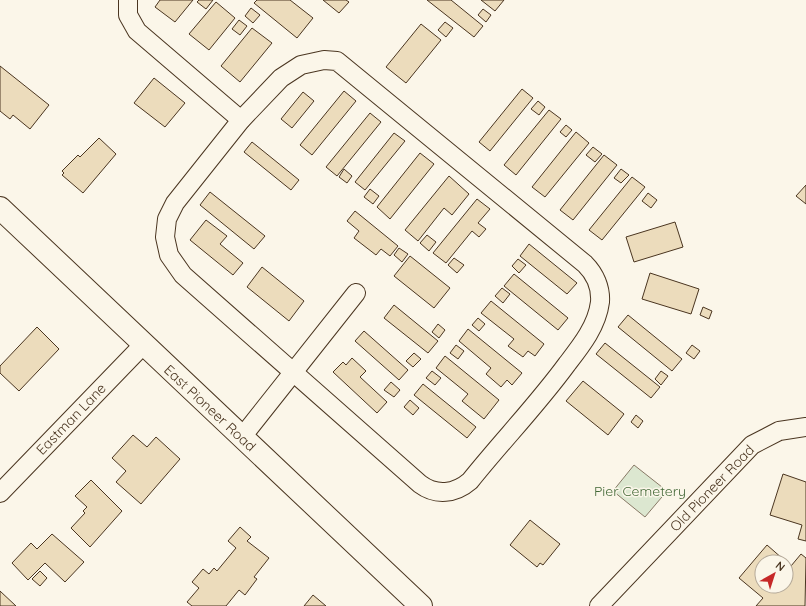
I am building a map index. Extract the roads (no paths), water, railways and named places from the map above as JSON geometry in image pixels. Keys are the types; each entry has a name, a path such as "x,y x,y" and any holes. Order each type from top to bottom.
{"main road":[{"name":"East Pioneer Road","path":"0,208 143,345 421,606"}],"street":[{"path":"128,0 128,15 137,31 241,120"},
{"path":"312,61 337,61 585,264 593,273 599,290 600,302 597,314 584,341 549,388 470,481 454,490 436,492 420,484 178,271 169,255 166,243 166,225 172,208 241,120 290,71 312,61"},
{"path":"242,437 356,293"},
{"name":"Eastman Lane","path":"0,493 143,345"},
{"name":"Old Pioneer Road","path":"599,606 752,445 779,431 806,427"}],"park label":[{"name":"Pier Cemetery","path":"640,491"}]}
